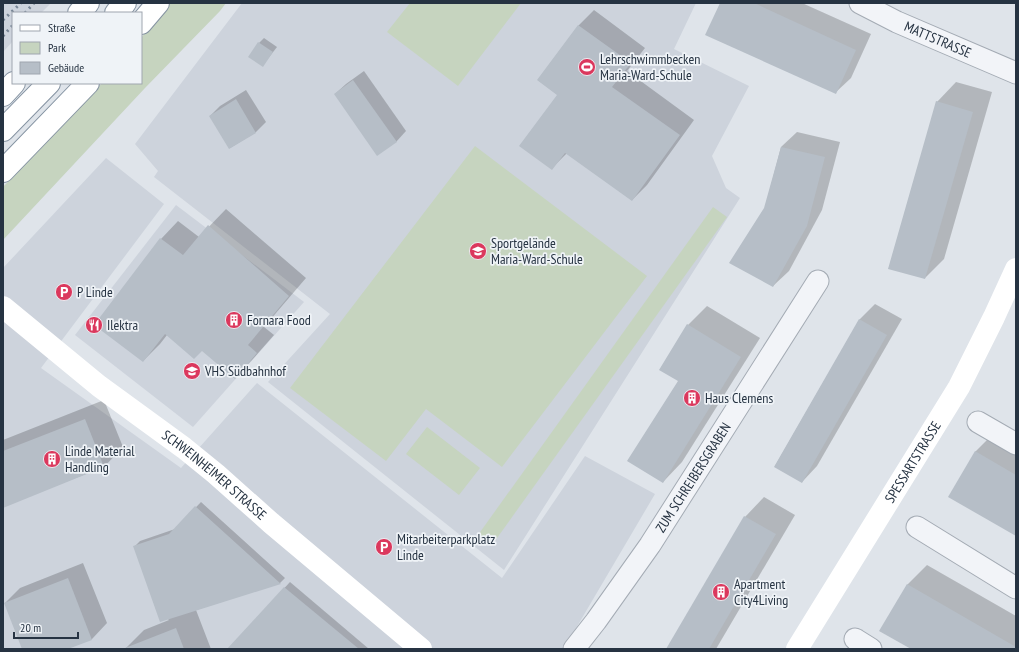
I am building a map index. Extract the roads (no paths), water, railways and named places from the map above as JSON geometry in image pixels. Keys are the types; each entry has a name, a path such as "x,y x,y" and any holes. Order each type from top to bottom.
{"main road":[{"path":"80,12 88,3"},
{"path":"117,12 125,3"},
{"path":"142,22 158,3"},
{"path":"3,95 13,84"},
{"path":"3,130 48,84"},
{"path":"3,171 87,84"},
{"name":"SPESSARTSTRASSE","path":"797,649 959,387 994,318 1016,269"},
{"name":"SCHWEINHEIMER STRASSE","path":"3,307 99,386 184,448 216,474 271,523 421,649"}],"street":[{"name":"MATTSTRASSE","path":"860,3 897,22 1016,73"},
{"name":"ZUM SCHREIBERSGRABEN","path":"574,649 650,546 818,281"},
{"path":"978,422 1016,444"},
{"path":"917,527 1016,588"}],"railway":[{"path":"3,20 21,3"},
{"path":"26,12 34,3"},
{"path":"3,36 12,26"}],"place":[{"name":"Lehrschwimmbecken Maria-Ward-Schule","path":"587,67"},
{"name":"Sportgelände Maria-Ward-Schule","path":"478,251"},
{"name":"P Linde","path":"64,292"},
{"name":"Fornara Food","path":"234,320"},
{"name":"Ilektra","path":"94,325"},
{"name":"VHS Südbahnhof","path":"192,371"},
{"name":"Haus Clemens","path":"692,398"},
{"name":"Linde Material Handling","path":"52,459"},
{"name":"Mitarbeiterparkplatz Linde","path":"384,547"},
{"name":"Apartment City4Living","path":"721,592"}]}
